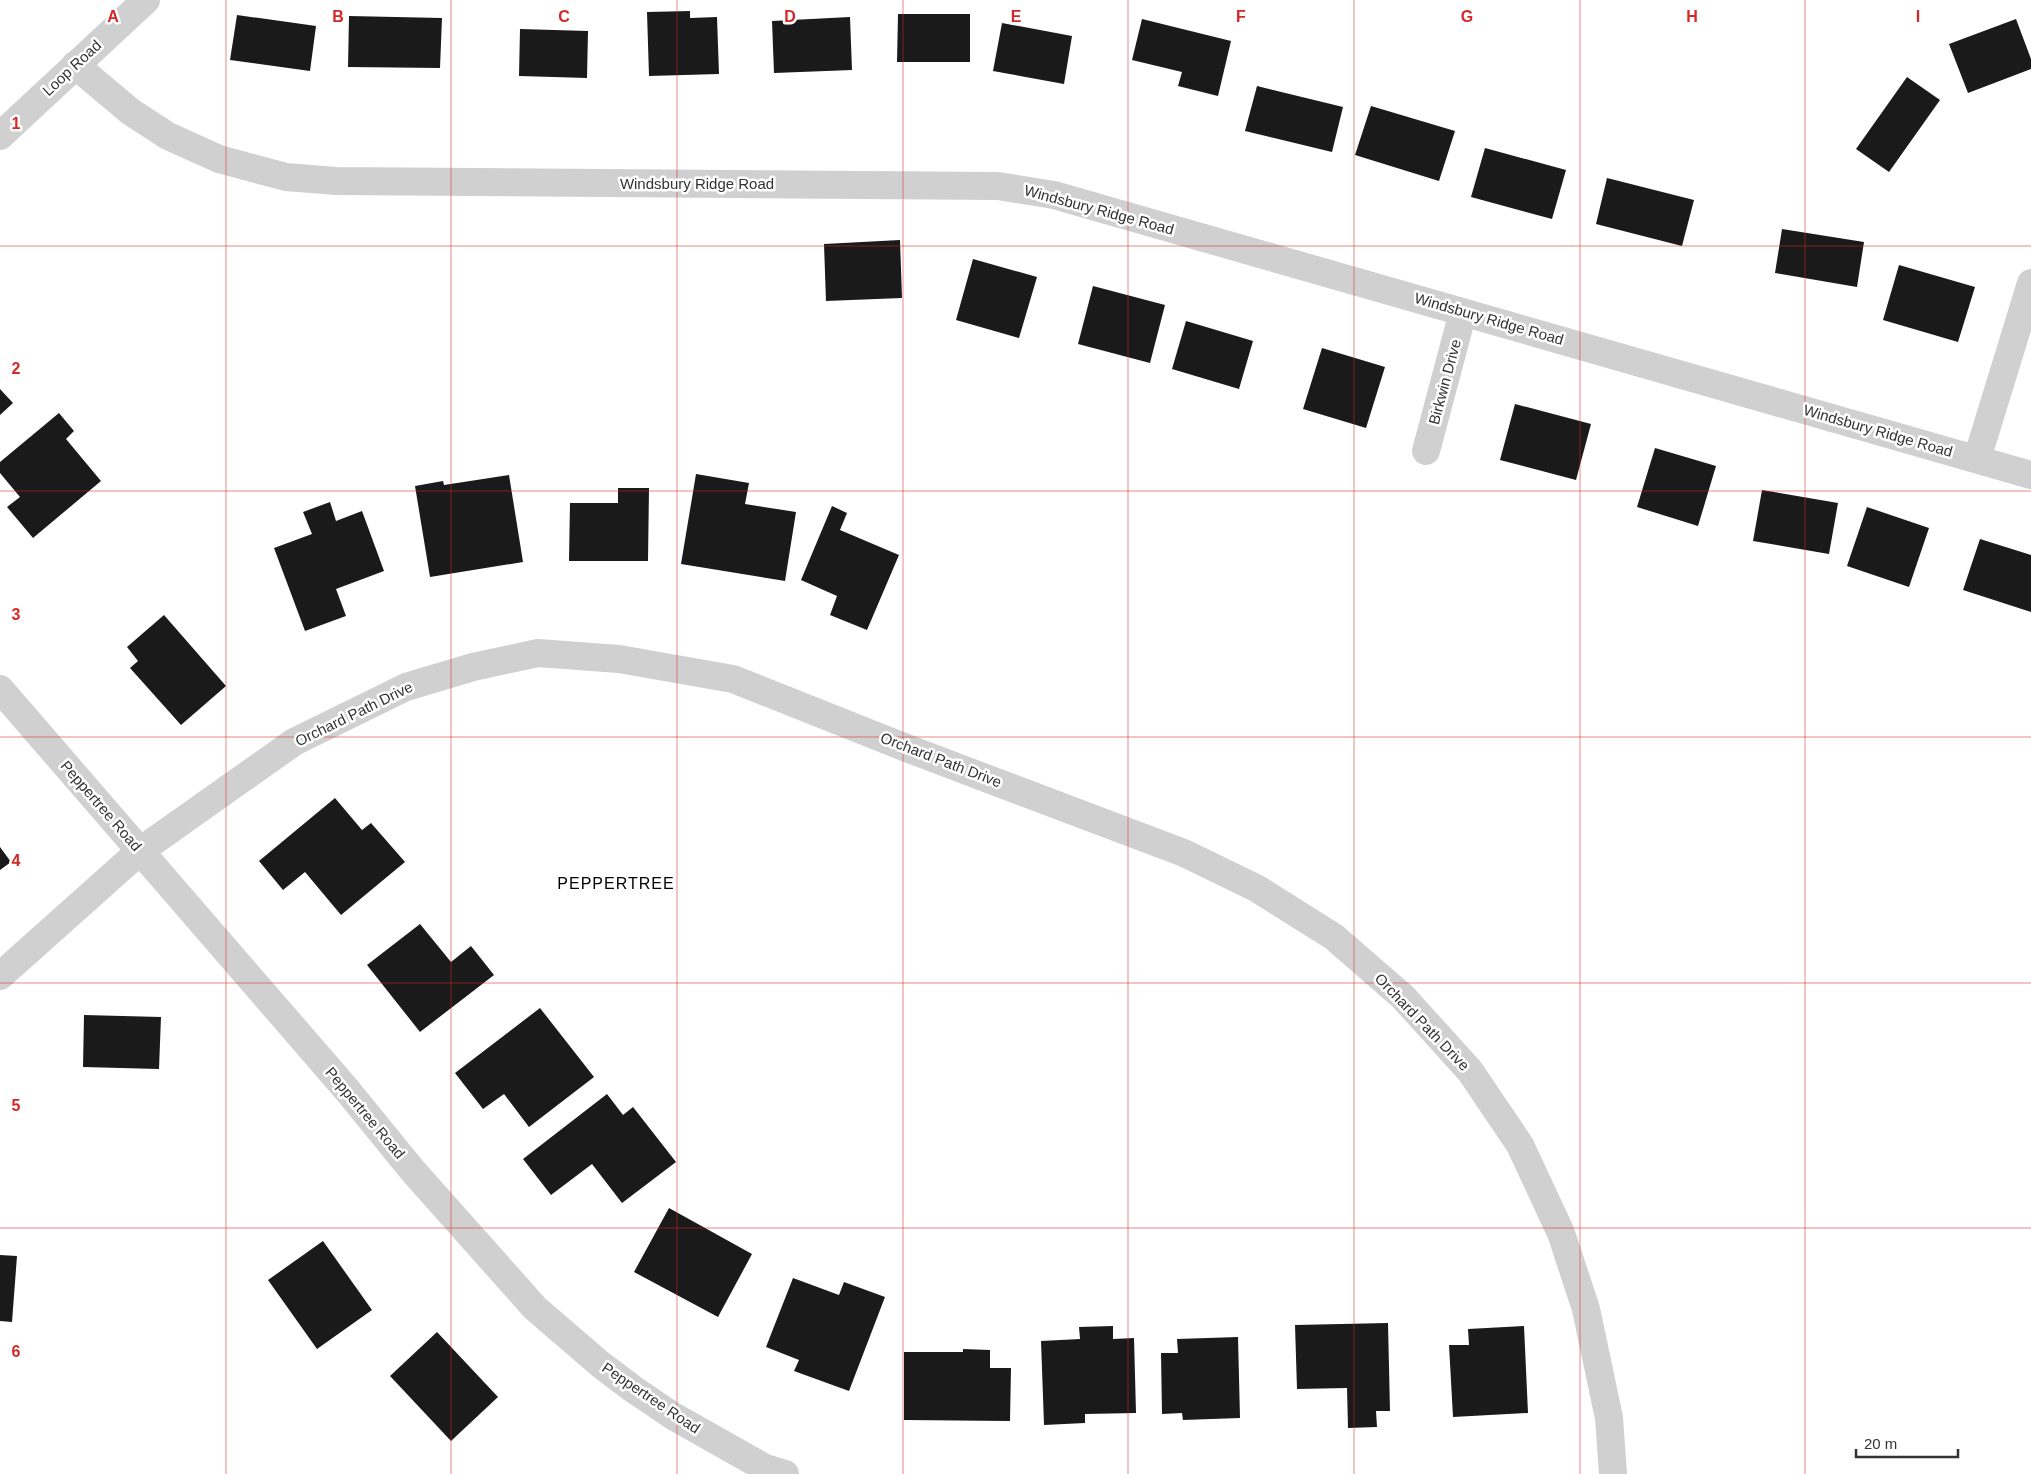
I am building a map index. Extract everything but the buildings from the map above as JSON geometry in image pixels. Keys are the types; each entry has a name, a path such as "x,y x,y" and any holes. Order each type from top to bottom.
{"street":[{"name":"Loop Road","path":"0,136 74,65 146,0"},
{"name":"Windsbury Ridge Road","path":"74,65 131,112 168,136 219,159 286,177 336,181 998,186 1054,195 2031,475"},
{"path":"1977,459 2031,282"},
{"name":"Birkwin Drive","path":"1426,451 1463,312"},
{"name":"Orchard Path Drive","path":"0,976 140,850 294,742 406,687 472,667 538,653 619,659 733,679 909,749 1184,853 1256,888 1334,936 1403,997 1470,1071 1520,1145 1561,1233 1586,1309 1609,1418 1613,1474"},
{"name":"Peppertree Road","path":"0,689 347,1090 413,1171 535,1308 633,1389 673,1416 771,1472"}],"district":[{"name":"PEPPERTREE","path":"616,883"}]}
